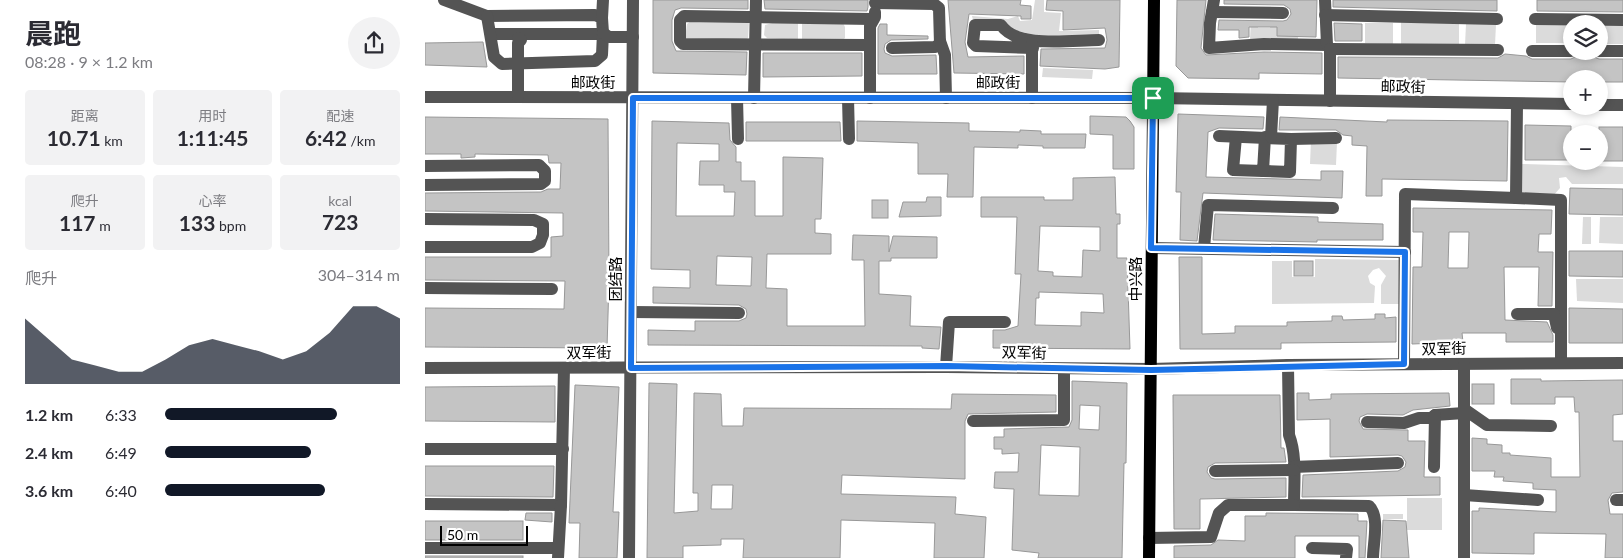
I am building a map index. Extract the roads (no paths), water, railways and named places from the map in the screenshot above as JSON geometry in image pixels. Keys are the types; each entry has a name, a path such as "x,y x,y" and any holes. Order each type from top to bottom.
{"main road":[{"name":"中兴路","path":"1149,558 1154,0"}],"street":[{"path":"444,0 487,16 595,15 602,18"},
{"path":"487,16 495,57 502,64 595,61 602,55 603,0"},
{"name":"团结路","path":"629,558 633,0"},
{"path":"754,98 756,0"},
{"path":"1325,0 1329,47 1330,101"},
{"path":"870,98 871,55 869,45 872,19 875,17 875,2 934,4 939,8 940,42 945,55 946,98"},
{"path":"1283,13 1213,6 1209,48 1264,44 1498,50"},
{"path":"1325,15 1497,19"},
{"path":"869,45 683,44 679,41 680,20 684,16 872,19"},
{"path":"518,17 518,97"},
{"path":"1535,19 1623,20"},
{"path":"491,34 518,38 603,33 609,37 633,37"},
{"path":"1032,98 1033,46 1099,40"},
{"path":"892,48 935,47 940,42"},
{"path":"1532,51 1563,51"},
{"path":"1608,51 1623,51"},
{"name":"邮政街","path":"425,97 1153,98 1563,104"},
{"path":"737,98 738,139"},
{"path":"848,98 849,139"},
{"path":"1263,171 1273,100"},
{"path":"1516,102 1516,198"},
{"path":"1608,105 1623,105"},
{"path":"1219,136 1291,139 1336,138"},
{"path":"1236,137 1233,170 1290,172 1291,139"},
{"path":"425,166 539,165 545,171 545,181 541,184 425,185"},
{"path":"1404,364 1405,194 1561,200 1561,363"},
{"path":"1204,248 1208,205 1333,208"},
{"path":"425,219 534,220 543,224 543,235 540,243 532,247 425,247"},
{"path":"1151,248 1405,252"},
{"path":"425,288 552,289"},
{"path":"631,312 739,312"},
{"path":"1520,313 1554,314 1556,318 1557,342 1561,342"},
{"path":"947,366 949,322 1005,322"},
{"name":"双军街","path":"425,368 947,366 1151,370 1288,365 1623,363"},
{"path":"1464,364 1464,558"},
{"path":"1288,365 1289,435 1293,445 1294,505"},
{"path":"425,548 558,553 563,449 564,368"},
{"path":"973,420 1064,420 1065,368"},
{"path":"1367,422 1404,423 1419,418 1431,418 1435,415 1464,411 1487,425 1551,426"},
{"path":"1434,467 1435,415"},
{"path":"425,449 563,449"},
{"path":"1215,471 1398,463"},
{"path":"1464,495 1539,500"},
{"path":"425,504 561,505"},
{"path":"1149,538 1211,537 1219,513 1228,505 1369,506 1372,510 1375,525 1373,558"},
{"path":"1312,548 1347,549 1346,558"}]}
